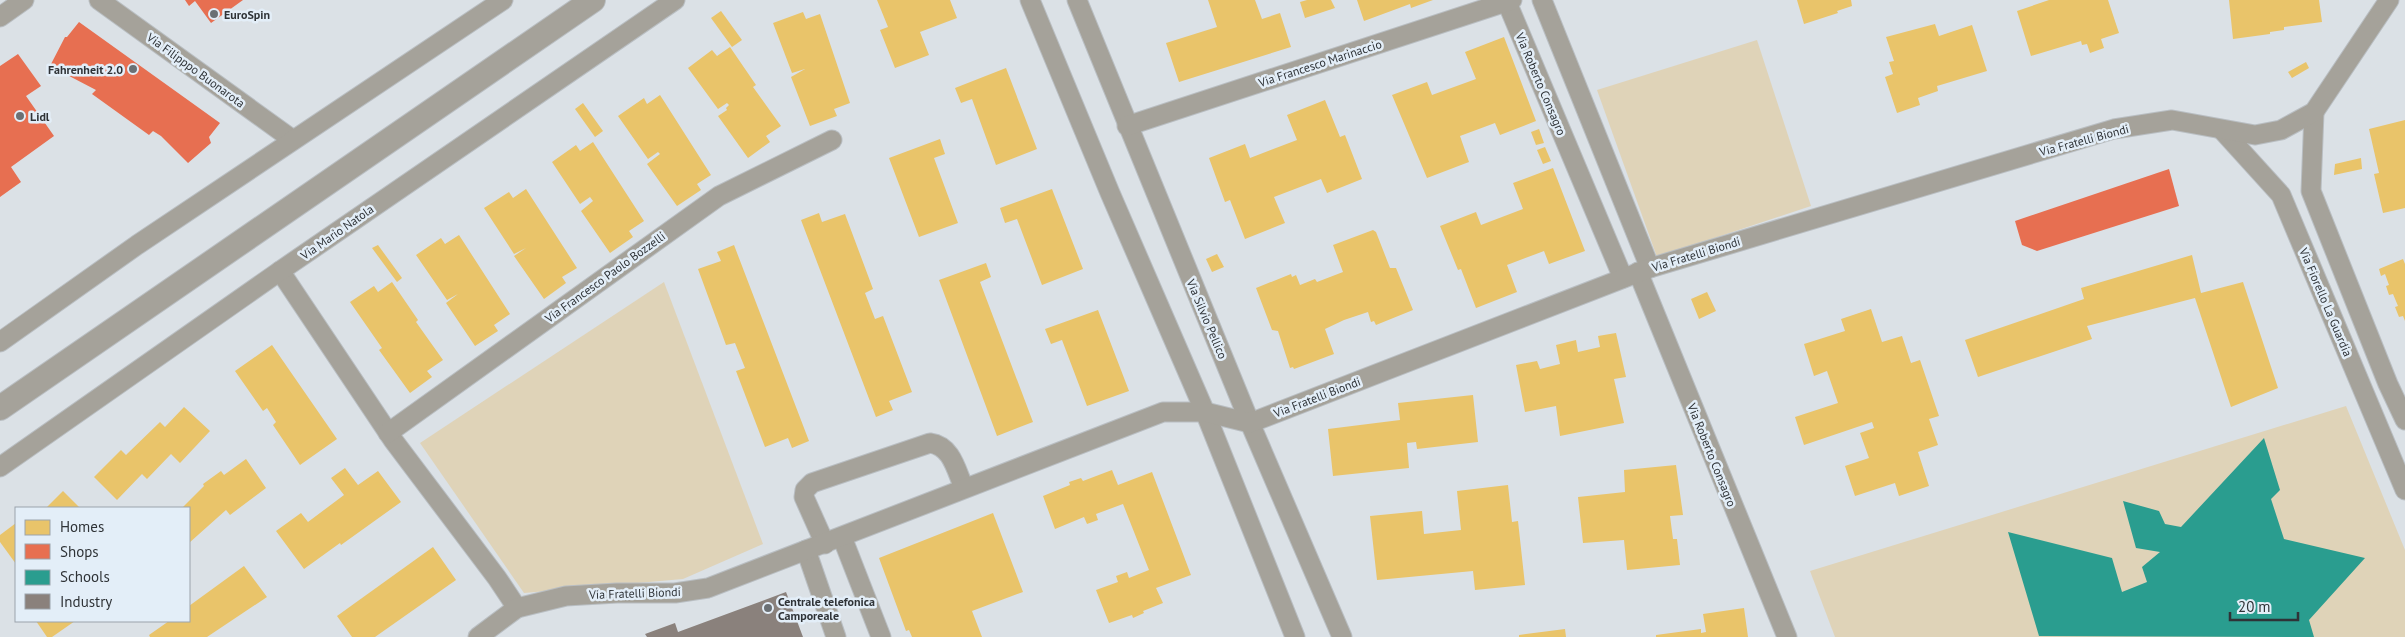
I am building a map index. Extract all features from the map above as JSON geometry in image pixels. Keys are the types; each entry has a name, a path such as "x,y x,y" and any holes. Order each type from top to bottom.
{"street":[{"path":"0,17 24,0"},
{"name":"Via Filipppo Buonarota","path":"99,0 293,140"},
{"path":"0,342 137,245 503,0"},
{"path":"0,408 593,0"},
{"name":"Via Mario Natola","path":"0,468 280,271 675,0"},
{"path":"1030,0 1110,193 1205,412 1295,637"},
{"name":"Via Silvio Pellico","path":"1077,0 1250,423 1342,637"},
{"name":"Via Francesco Marinaccio","path":"1128,126 1508,0"},
{"name":"Via Roberto Consagro","path":"1508,0 1637,273 1787,637"},
{"name":"Via Roberto Consagro","path":"1542,0 1637,273"},
{"name":"Via Fratelli Biondi","path":"478,637 517,608 566,596 617,593 675,593 708,588 1162,412 1205,412 1250,423 1637,273 2114,130 2172,120 2255,135 2281,130 2314,112 2389,0"},
{"path":"2314,112 2311,191 2388,384 2405,420"},
{"name":"Via Fiorello La Guardia","path":"2222,130 2281,195 2405,490"},
{"name":"Via Francesco Paolo Bozzelli","path":"388,433 719,196 832,140"},
{"path":"2281,195 2311,191"},
{"path":"280,271 388,433 497,578 517,608"},
{"path":"825,544 804,498 805,490 812,483 930,443 940,445 948,452 964,488"},
{"path":"842,537 881,637"},
{"path":"806,550 836,637"}],"shaded area":[{"path":"1757,40 1811,206 1657,257 1597,90"},
{"path":"664,282 763,544 683,579 524,593 420,443"},
{"path":"2346,406 2405,550 2405,637 1835,637 1810,571"}],"building: Homes":[{"path":"877,0 950,0 957,18 920,32 929,55 895,68 880,30 888,27"},
{"path":"1208,0 1255,0 1262,19 1280,13 1291,47 1179,82 1166,43 1217,27"},
{"path":"1307,0 1331,0 1335,8 1305,18 1300,2"},
{"path":"1357,0 1433,0 1411,8 1410,4 1364,21"},
{"path":"1797,0 1851,0 1852,6 1837,11 1838,13 1804,24"},
{"path":"2049,0 2108,0 2119,33 2101,39 2104,48 2090,53 2087,44 2082,45 2081,41 2031,56 2017,11"},
{"path":"2229,0 2319,0 2322,22 2284,27 2284,30 2270,32 2270,34 2233,39"},
{"path":"721,11 742,40 732,47 711,18"},
{"path":"803,12 806,19 820,14 850,103 834,109 837,116 810,126 791,77 805,69 792,73 773,23"},
{"path":"1935,24 1939,36 1972,25 1987,71 1937,86 1938,91 1918,98 1920,105 1897,113 1885,77 1893,74 1889,62 1894,61 1886,37"},
{"path":"1504,37 1536,121 1500,135 1495,123 1460,136 1469,162 1427,178 1392,95 1427,82 1432,95 1476,79 1465,52"},
{"path":"730,47 756,85 753,87 781,126 766,136 770,142 748,158 718,116 727,110 726,108 729,105 727,103 718,109 688,68 712,50 717,56"},
{"path":"2306,62 2309,68 2292,78 2288,72"},
{"path":"1006,68 1037,149 996,165 972,99 961,103 955,88"},
{"path":"660,95 711,175 697,184 701,190 677,206 647,164 660,154 658,152 648,159 618,116 644,98 647,104"},
{"path":"1325,100 1340,137 1345,135 1362,179 1327,193 1321,179 1274,197 1285,223 1245,239 1230,200 1225,202 1209,158 1245,144 1250,158 1297,140 1287,115"},
{"path":"583,103 603,131 595,137 575,109"},
{"path":"2405,120 2405,208 2383,213 2374,174 2379,173 2369,129"},
{"path":"1539,129 1544,143 1536,145 1531,132"},
{"path":"940,139 945,154 934,158 958,223 919,237 889,158"},
{"path":"593,142 644,221 629,231 633,237 610,253 581,211 593,201 590,197 580,204 552,162 576,145 580,151"},
{"path":"1545,147 1551,161 1543,164 1537,150"},
{"path":"2361,158 2362,169 2334,175 2335,164"},
{"path":"1553,168 1585,251 1549,264 1544,251 1507,265 1517,292 1476,308 1461,269 1458,270 1440,226 1476,212 1481,225 1523,209 1513,183"},
{"path":"526,189 577,268 562,277 566,283 544,299 514,256 526,248 514,254 484,208 509,192 513,198"},
{"path":"1052,189 1083,269 1042,285 1017,219 1005,223 1000,208"},
{"path":"819,213 822,222 845,214 873,289 865,293 875,319 883,316 912,392 889,401 893,410 876,417 801,220"},
{"path":"1373,230 1376,232 1390,268 1396,268 1413,310 1376,325 1374,321 1371,322 1368,312 1344,320 1325,329 1334,354 1294,369 1293,367 1290,368 1278,331 1272,330 1256,288 1291,274 1292,277 1296,275 1300,285 1315,279 1317,282 1343,272 1333,245"},
{"path":"459,235 510,314 494,325 498,331 475,346 446,303 458,294 447,300 416,255 441,238 445,244"},
{"path":"378,245 402,278 397,282 372,248"},
{"path":"734,245 809,441 792,448 788,438 765,447 736,371 745,368 735,343 726,345 698,269 721,261 717,252"},
{"path":"1217,254 1224,267 1212,272 1206,259"},
{"path":"2192,255 2201,293 2243,282 2278,388 2231,407 2195,298 2087,326 2092,339 1978,377 1965,340 2084,299 2081,288"},
{"path":"2403,259 2405,264 2405,321 2403,316 2399,317 2395,307 2398,306 2393,294 2389,295 2386,286 2389,285 2385,274 2381,276 2379,269"},
{"path":"986,263 991,277 980,282 1033,422 997,436 939,280"},
{"path":"392,282 418,320 416,322 443,360 427,371 432,377 410,393 379,350 382,348 350,302 374,286 378,292"},
{"path":"1707,292 1716,311 1699,319 1691,299"},
{"path":"1871,309 1882,342 1902,336 1911,363 1920,360 1939,416 1929,419 1938,445 1918,452 1929,486 1899,496 1895,483 1855,496 1845,466 1869,458 1860,433 1874,428 1872,422 1804,445 1795,417 1838,403 1827,371 1814,376 1804,344 1845,331 1841,319"},
{"path":"1098,310 1129,391 1087,406 1062,340 1051,344 1045,329"},
{"path":"1616,333 1626,377 1614,379 1624,423 1560,436 1556,406 1525,412 1516,365 1537,361 1540,369 1560,364 1556,345 1576,340 1578,352 1600,347 1598,336"},
{"path":"272,345 337,439 300,465 273,425 276,422 267,408 263,411 235,371"},
{"path":"1473,395 1478,442 1417,449 1416,442 1407,443 1409,468 1333,476 1328,429 1400,420 1398,403"},
{"path":"184,407 210,431 180,463 171,454 147,479 142,474 117,500 94,477 121,450 126,455 160,422 165,427"},
{"path":"246,459 266,488 230,515 226,510 190,542 190,507 183,507 204,486 203,484 221,471 224,475"},
{"path":"1676,465 1683,515 1670,516 1673,539 1677,539 1680,565 1627,570 1624,540 1583,543 1578,497 1625,492 1624,470"},
{"path":"345,468 358,485 378,471 401,502 304,569 276,531 301,513 308,522 344,495 331,478"},
{"path":"1112,470 1118,485 1152,472 1191,575 1156,588 1163,603 1143,611 1144,613 1133,618 1132,615 1109,623 1096,590 1118,582 1116,576 1127,572 1129,578 1149,570 1123,504 1096,514 1098,520 1087,524 1084,517 1055,529 1043,496 1070,485 1069,482 1081,478 1083,481"},
{"path":"1508,485 1512,522 1518,521 1525,585 1475,590 1473,571 1377,580 1370,516 1422,511 1424,534 1461,530 1457,491"},
{"path":"63,491 79,507 47,507"},
{"path":"993,513 1023,592 972,611 982,637 912,637 909,630 906,631 879,558"},
{"path":"15,524 15,563 0,542 0,535"},
{"path":"433,547 456,580 375,637 352,637 337,616"},
{"path":"244,566 267,597 207,637 150,637 149,635 168,622 190,622 190,605"},
{"path":"1744,608 1748,637 1656,637 1656,635 1701,629 1701,633 1706,632 1703,614"},
{"path":"37,622 74,622 52,637 47,637"},
{"path":"1565,629 1566,637 1519,637 1519,635"}],"building: Shops":[{"name":"EuroSpin","path":"185,0 243,0 211,23 195,1 189,6"},
{"path":"79,22 220,123 209,137 211,143 188,163 161,136 153,131 149,135 92,94 96,90 50,66 65,37"},
{"name":"Lidl","path":"18,54 41,86 26,96 54,136 11,167 21,182 0,197 0,66"},
{"path":"2169,169 2179,206 2037,251 2022,245 2015,221"}],"building: Schools":[{"path":"2264,438 2280,490 2271,499 2284,539 2365,558 2309,620 2314,637 2039,636 2008,532 2112,558 2122,592 2147,582 2142,567 2160,552 2136,548 2123,501 2159,511 2165,524 2181,527"}],"building: Industry":[{"name":"Centrale telefonica Camporeale","path":"786,592 803,637 647,637 645,634 675,623 678,632"}],"place":[{"name":"EuroSpin","path":"214,14"},
{"name":"Fahrenheit 2.0","path":"133,69"},
{"name":"Lidl","path":"20,116"},
{"name":"Centrale telefonica Camporeale","path":"768,608"}]}
